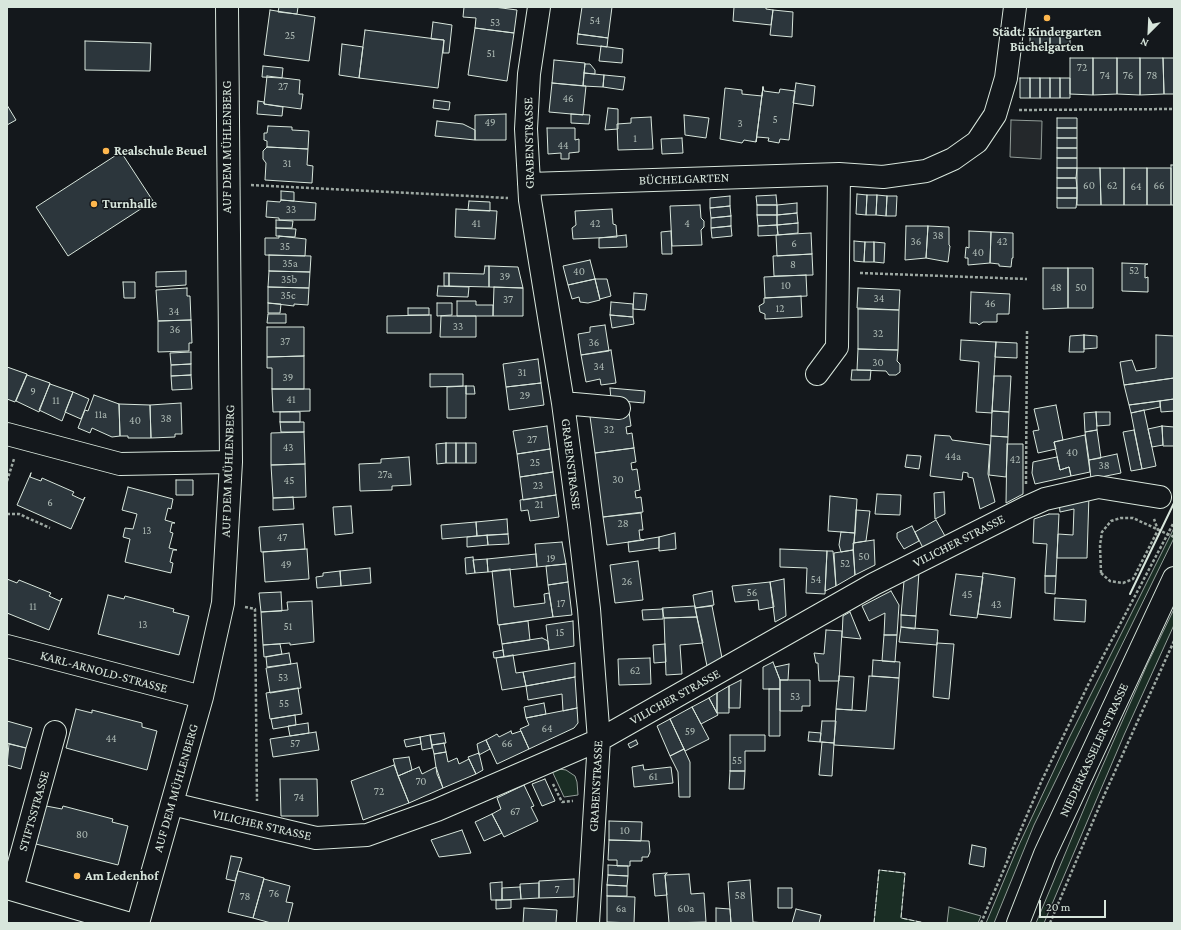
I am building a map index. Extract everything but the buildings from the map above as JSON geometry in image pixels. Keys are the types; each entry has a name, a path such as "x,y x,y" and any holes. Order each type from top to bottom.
{"street":[{"name":"AUF DEM MÜHLENBERG","path":"138,923 202,697 223,603 231,462 227,184 227,7"},
{"name":"GRABENSTRASSE","path":"539,7 529,74 526,129 530,192 563,403 589,609 599,740 588,923"},
{"name":"BÜCHELGARTEN","path":"530,192 839,174 883,177 926,171 953,159 976,142 995,115 1006,78 1015,7"},
{"path":"817,374 837,347 839,174"},
{"path":"563,403 619,408"},
{"path":"7,434 120,464 231,462"},
{"name":"VILICHER STRASSE","path":"172,804 316,838 367,835 437,810 599,740 874,584 1025,508 1045,500 1098,487 1160,496"},
{"name":"NIEDERKASSELER STRASSE","path":"1018,923 1046,854 1174,578"},
{"name":"KARL-ARNOLD-STRASSE","path":"7,646 202,697"},
{"name":"STIFTSSTRASSE","path":"55,732 9,888 127,923"}],"path":[{"path":"997,110 1174,109"},
{"path":"227,184 530,192"},
{"path":"838,272 1027,279"},
{"path":"1025,508 1027,331"},
{"path":"1160,496 1153,513 1158,530 1133,579 1123,583 1110,581 1101,573 1100,545 1102,532 1111,521 1121,518 1133,518 1174,537"},
{"path":"7,514 19,514 50,528"},
{"path":"981,923 1042,780 1086,690 1174,522"},
{"path":"223,603 255,609 257,824"},
{"path":"1050,923 1102,800 1174,641"},
{"path":"543,764 562,802 595,798"}],"green space":[{"path":"1174,528 1174,538 1034,825 994,923 986,923 1017,849 1069,738"},
{"path":"1174,609 1174,625 1124,735 1044,923 1036,923 1091,792 1147,665"},
{"path":"559,769 566,770 575,776 578,795 564,797 552,771"},
{"path":"879,870 905,873 901,918 925,923 874,923"},
{"path":"949,907 981,916 978,923 947,923"}],"shaded area":[{"path":"1011,120 1042,121 1041,159 1010,157"}],"fence":[{"path":"874,923 879,870 905,873 901,918 925,923"}],"wall":[{"path":"1130,594 1174,503"}],"place":[{"name":"Städt. Kindergarten Büchelgarten","path":"1047,18"},
{"name":"Realschule Beuel","path":"106,151"},
{"name":"Turnhalle","path":"94,204"},
{"name":"Am Ledenhof","path":"77,876"}]}
